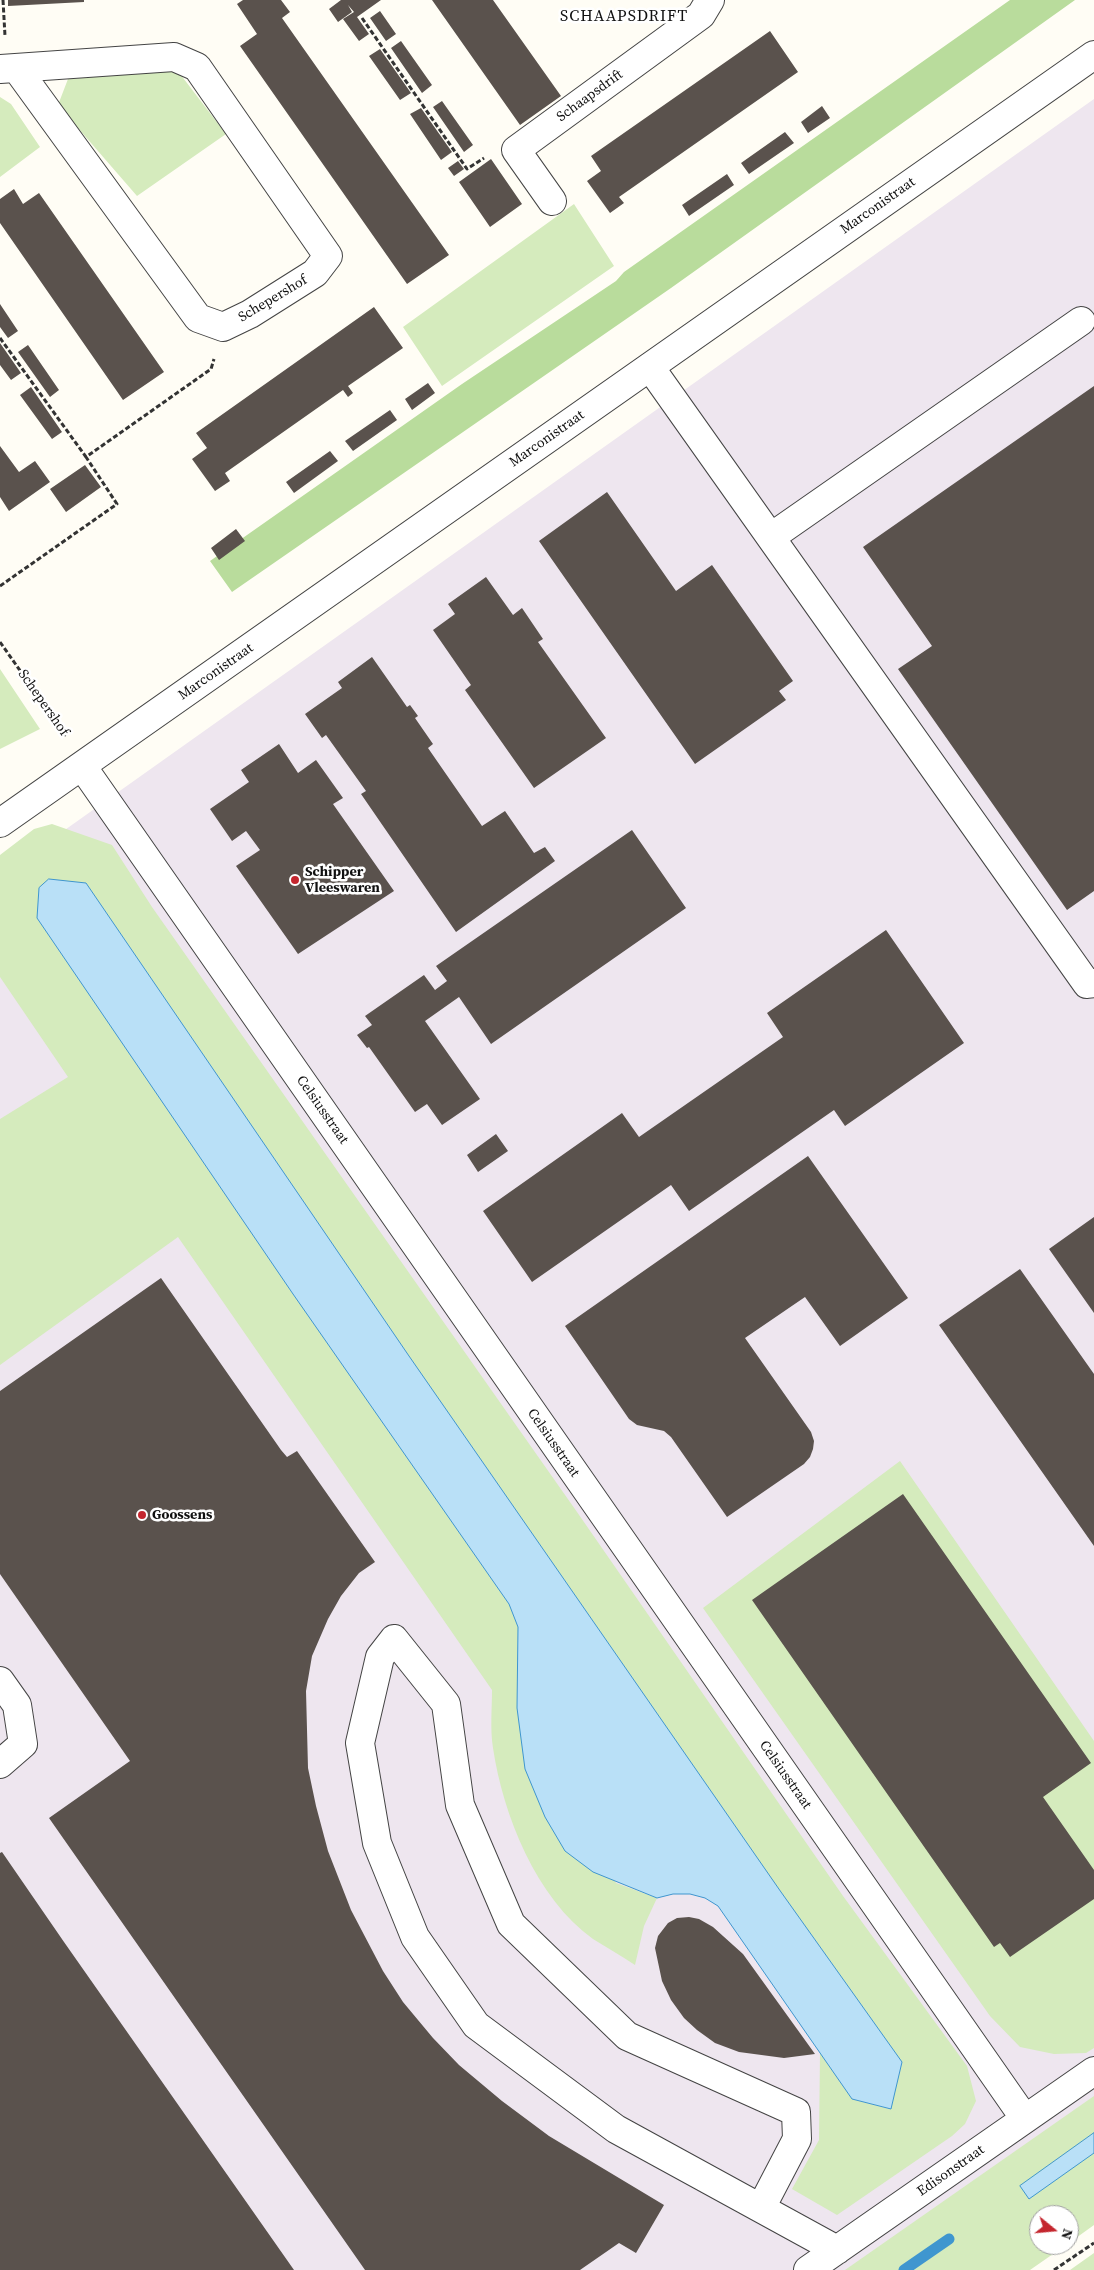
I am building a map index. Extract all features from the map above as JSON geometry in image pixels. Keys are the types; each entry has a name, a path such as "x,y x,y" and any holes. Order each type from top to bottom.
{"street":[{"name":"Schaapsdrift","path":"516,150 702,15 710,0"},
{"name":"Marconistraat","path":"0,823 1094,55"},
{"name":"Schepershof","path":"174,57 197,67 328,256 315,273 250,314 223,327 198,318 9,69 174,57"},
{"path":"516,150 552,201"},
{"path":"771,537 1081,321"},
{"path":"650,367 1087,984 1094,983"},
{"name":"Celsiusstraat","path":"82,766 1025,2119"},
{"path":"761,2208 797,2139 796,2112 627,2036 511,1924 460,1805 446,1704 394,1639 380,1657 360,1743 377,1842 415,1937 476,2025 616,2129 837,2250"},
{"path":"0,1681 17,1705 23,1744 0,1764"},
{"name":"Edisonstraat","path":"808,2270 1094,2071"}],"path":[{"path":"362,18 467,169 489,155 516,150"},
{"path":"86,456 211,369 223,327"},
{"path":"0,338 86,456 117,504 0,586"},
{"name":"Schepershof","path":"0,642 67,738 82,766"},
{"path":"1054,2270 1094,2242"}],"shaded area":[{"path":"1094,99 1094,2142 904,2270 0,2270 0,876"}],"green space":[{"path":"1010,0 1075,0 671,288 232,592 210,561 462,384 616,281 624,272"},
{"path":"177,70 226,134 137,196 58,105 68,79"},
{"path":"0,97 11,104 40,147 0,177"},
{"path":"574,204 614,266 442,386 403,327"},
{"path":"0,669 40,729 0,749"},
{"path":"52,824 112,845 152,907 577,1512 843,1896 967,2066 976,2101 965,2124 952,2136 837,2215 792,2189 819,2140 820,2053 852,2099 890,2109 902,2062 781,1892 409,1356 86,883 37,918 293,1294 509,1604 518,1627 517,1708 616,1883 657,1898 644,1926 635,1965 593,1939 573,1922 539,1878 525,1853 514,1827 498,1774 492,1734 492,1690 178,1237 0,1365 0,1119 68,1077 0,977 0,855 34,829"},
{"path":"900,1461 1094,1741 1094,2048 1086,2053 1054,2054 1020,2047 990,2016 703,1608"},
{"path":"1094,2096 1094,2225 1079,2236 1079,2205 1029,2205 1029,2255 1052,2255 1030,2270 845,2270"},
{"path":"1094,2253 1094,2270 1070,2270"}],"water":[{"path":"49,879 86,883 409,1356 781,1892 902,2062 891,2109 852,2099 718,1906 705,1898 690,1894 673,1894 657,1898 593,1872 565,1851 545,1817 525,1769 517,1708 518,1627 509,1604 293,1294 37,918 39,888"},
{"path":"1094,2133 1094,2153 1029,2199 1020,2186"}],"building":[{"path":"8,0 84,0 84,2 8,6"},
{"path":"243,0 281,0 290,12 282,18 449,255 407,284 240,46 257,34 237,4"},
{"path":"341,0 381,0 357,17 369,34 359,41 343,19 354,12 348,5 352,12 338,22 329,9"},
{"path":"432,0 493,0 561,96 520,125"},
{"path":"380,11 396,34 386,41 370,18"},
{"path":"770,31 798,72 619,197 624,203 610,213 587,181 601,171 591,156"},
{"path":"401,41 432,85 422,93 391,48"},
{"path":"380,49 411,93 400,100 369,56"},
{"path":"442,101 473,145 464,152 433,107"},
{"path":"822,106 830,118 808,133 801,122"},
{"path":"421,108 452,152 441,160 410,114"},
{"path":"785,132 794,143 749,174 741,163"},
{"path":"491,159 522,204 490,227 459,182"},
{"path":"458,161 464,169 454,176 448,168"},
{"path":"727,174 734,185 689,216 682,205"},
{"path":"14,189 23,204 39,193 164,372 123,400 0,223 0,199"},
{"path":"0,304 18,331 8,338 0,327"},
{"path":"374,307 403,348 348,386 353,393 348,397 343,390 225,473 230,481 215,491 192,459 207,448 196,433"},
{"path":"0,343 21,373 11,380 0,365"},
{"path":"28,345 59,390 50,397 18,352"},
{"path":"428,383 435,393 412,410 405,399"},
{"path":"1094,386 1094,891 1067,910 898,669 932,646 863,547"},
{"path":"31,387 62,432 52,439 20,395"},
{"path":"390,410 397,420 353,451 345,441"},
{"path":"0,446 19,472 35,461 50,482 9,511 0,497"},
{"path":"330,451 338,461 294,493 286,482"},
{"path":"85,465 101,487 66,512 50,489"},
{"path":"607,492 676,591 712,565 793,681 779,691 786,700 695,764 539,541"},
{"path":"236,529 245,541 219,560 211,548"},
{"path":"486,577 513,615 522,608 543,639 538,642 606,738 534,788 465,690 471,685 433,630 455,614 448,604"},
{"path":"372,657 407,707 410,705 418,716 415,718 433,744 428,748 482,826 505,811 534,853 545,847 555,861 456,932 361,794 366,791 326,735 322,738 305,714 342,688 338,682"},
{"path":"279,744 298,773 316,760 343,798 333,804 394,891 298,954 236,866 260,850 246,831 232,841 210,809 249,782 241,770"},
{"path":"632,830 686,908 491,1044 459,997 425,1021 480,1099 442,1125 427,1104 415,1112 369,1047 367,1048 357,1035 372,1025 365,1016 424,975 435,990 447,981 436,966"},
{"path":"886,930 964,1043 845,1126 834,1110 689,1211 671,1185 532,1282 483,1211 622,1113 639,1137 783,1037 767,1013"},
{"path":"496,1134 508,1151 478,1172 467,1155"},
{"path":"808,1156 908,1298 840,1346 805,1297 745,1338 811,1432 814,1441 810,1457 804,1464 727,1517 671,1437 664,1431 637,1425 629,1419 565,1326"},
{"path":"1094,1217 1094,1313 1049,1249"},
{"path":"1020,1269 1094,1374 1094,1546 939,1325"},
{"path":"161,1278 281,1450 287,1457 297,1451 375,1562 359,1573 341,1596 328,1619 312,1656 306,1691 308,1768 328,1851 351,1910 383,1971 403,2002 459,2065 502,2101 549,2136 664,2205 636,2253 619,2243 580,2270 365,2270 49,1818 130,1761 0,1574 0,1391"},
{"path":"903,1494 1091,1763 1043,1797 1094,1870 1094,1899 1010,1957 1000,1943 994,1947 752,1600"},
{"path":"2,1852 294,2270 0,2270 0,1853"},
{"path":"689,1917 699,1919 713,1927 743,1954 815,2054 784,2058 739,2052 715,2043 684,2018 671,2000 662,1981 655,1948 658,1936 668,1923 677,1918"}],"waterway":[{"path":"904,2270 949,2239"}],"place":[{"name":"Schipper Vleeswaren","path":"295,880"},
{"name":"Goossens","path":"142,1515"}],"district":[{"name":"SCHAAPSDRIFT","path":"624,17"}]}
